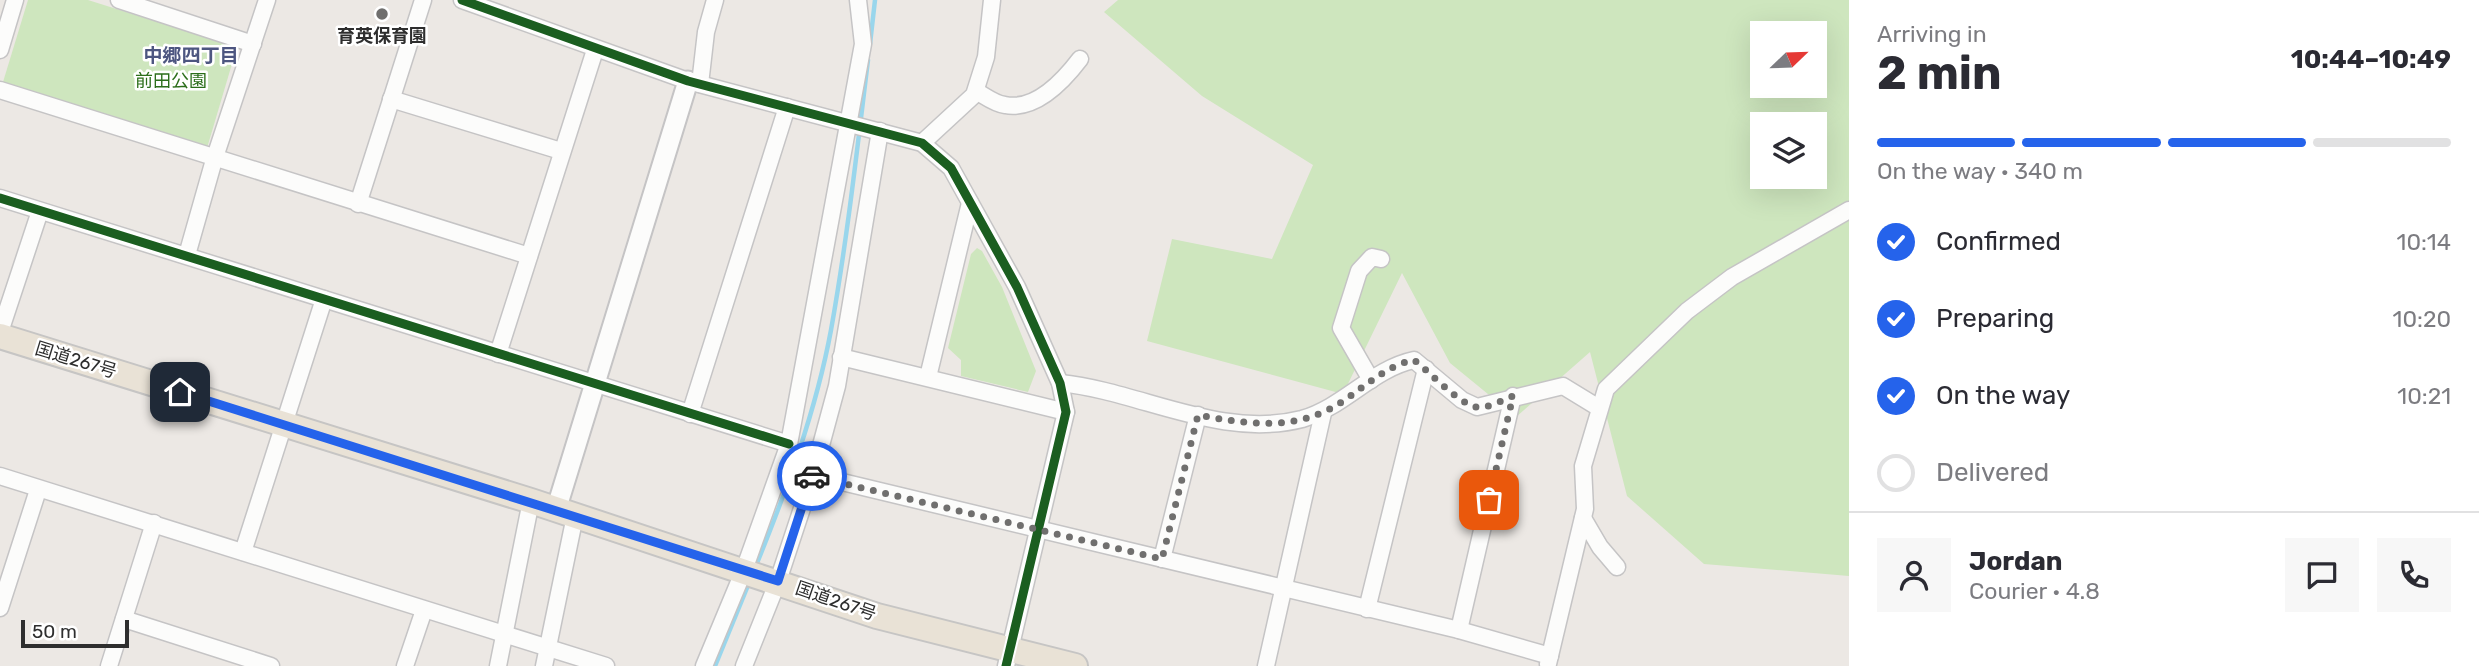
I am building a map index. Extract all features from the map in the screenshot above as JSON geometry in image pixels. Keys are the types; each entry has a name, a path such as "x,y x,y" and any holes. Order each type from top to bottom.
{"highway":[{"name":"国道267号","path":"0,334 531,501 1008,658 1075,666"}],"street":[{"path":"0,50 15,0"},
{"path":"119,0 146,4 253,44"},
{"path":"187,255 214,160 267,0"},
{"path":"358,204 423,0"},
{"path":"462,0 595,50 694,82 922,143 951,168 1017,287 1060,383 1066,412 1008,658"},
{"path":"544,666 566,513 594,384 694,82 715,0"},
{"path":"744,666 759,576 789,444 851,123 863,44 858,0"},
{"path":"922,143 976,91 986,57 992,0"},
{"path":"498,354 595,50"},
{"path":"976,91 1002,105 1017,107 1059,86 1080,59"},
{"path":"0,90 214,160 529,256"},
{"path":"391,99 561,151"},
{"path":"690,414 787,107"},
{"path":"704,666 759,576 813,475 841,357 874,130"},
{"path":"0,198 789,444"},
{"path":"928,376 970,203"},
{"path":"813,475 1459,630 1549,661 1583,518 1583,466 1598,408 1606,389 1687,311 1732,277 1849,210"},
{"path":"0,334 40,211"},
{"path":"1371,380 1341,328 1359,271 1373,257 1381,259"},
{"path":"243,552 324,299"},
{"path":"841,357 928,376 1066,412"},
{"path":"1060,383 1252,425 1297,420 1323,413 1394,364 1414,360 1462,400 1476,407 1490,406 1513,396 1563,386 1598,408"},
{"path":"1367,609 1426,369"},
{"path":"1459,630 1513,396"},
{"path":"1266,666 1323,413"},
{"path":"1162,559 1198,415"},
{"path":"0,476 606,666"},
{"path":"0,606 38,490"},
{"path":"498,666 531,501"},
{"path":"1583,518 1600,547 1618,567"},
{"path":"109,666 154,523"},
{"path":"405,666 424,610"},
{"path":"124,619 271,666"}],"green space":[{"name":"前田公園","path":"28,0 88,0 237,47 207,148 3,82"},
{"path":"1118,0 1849,0 1849,576 1704,564 1627,496 1590,352 1516,417 1450,363 1402,273 1343,394 1147,341 1172,239 1272,259 1313,165 1202,96 1104,12"},
{"path":"977,248 982,251 1002,287 1036,371 1028,392 961,376 961,360 948,348 971,254"}],"waterway":[{"path":"870,44 875,0"},
{"path":"755,568 799,451 825,360 842,263 868,60"},
{"path":"715,666 749,583"}],"cycle path":[{"path":"462,0 688,81 922,143 951,168 1017,287 1060,383 1066,412 1006,666"},
{"path":"0,198 789,444"}],"way so far":[{"path":"812,476 1162,559 1198,415 1252,425 1297,420 1323,413 1394,364 1414,360 1462,400 1476,407 1490,406 1513,396 1489,500"}],"place":[{"name":"育英保育園","path":"382,14"}],"district":[{"name":"中郷四丁目","path":"191,55"}],"route":[{"path":"180,392 778,581 812,476"}]}
